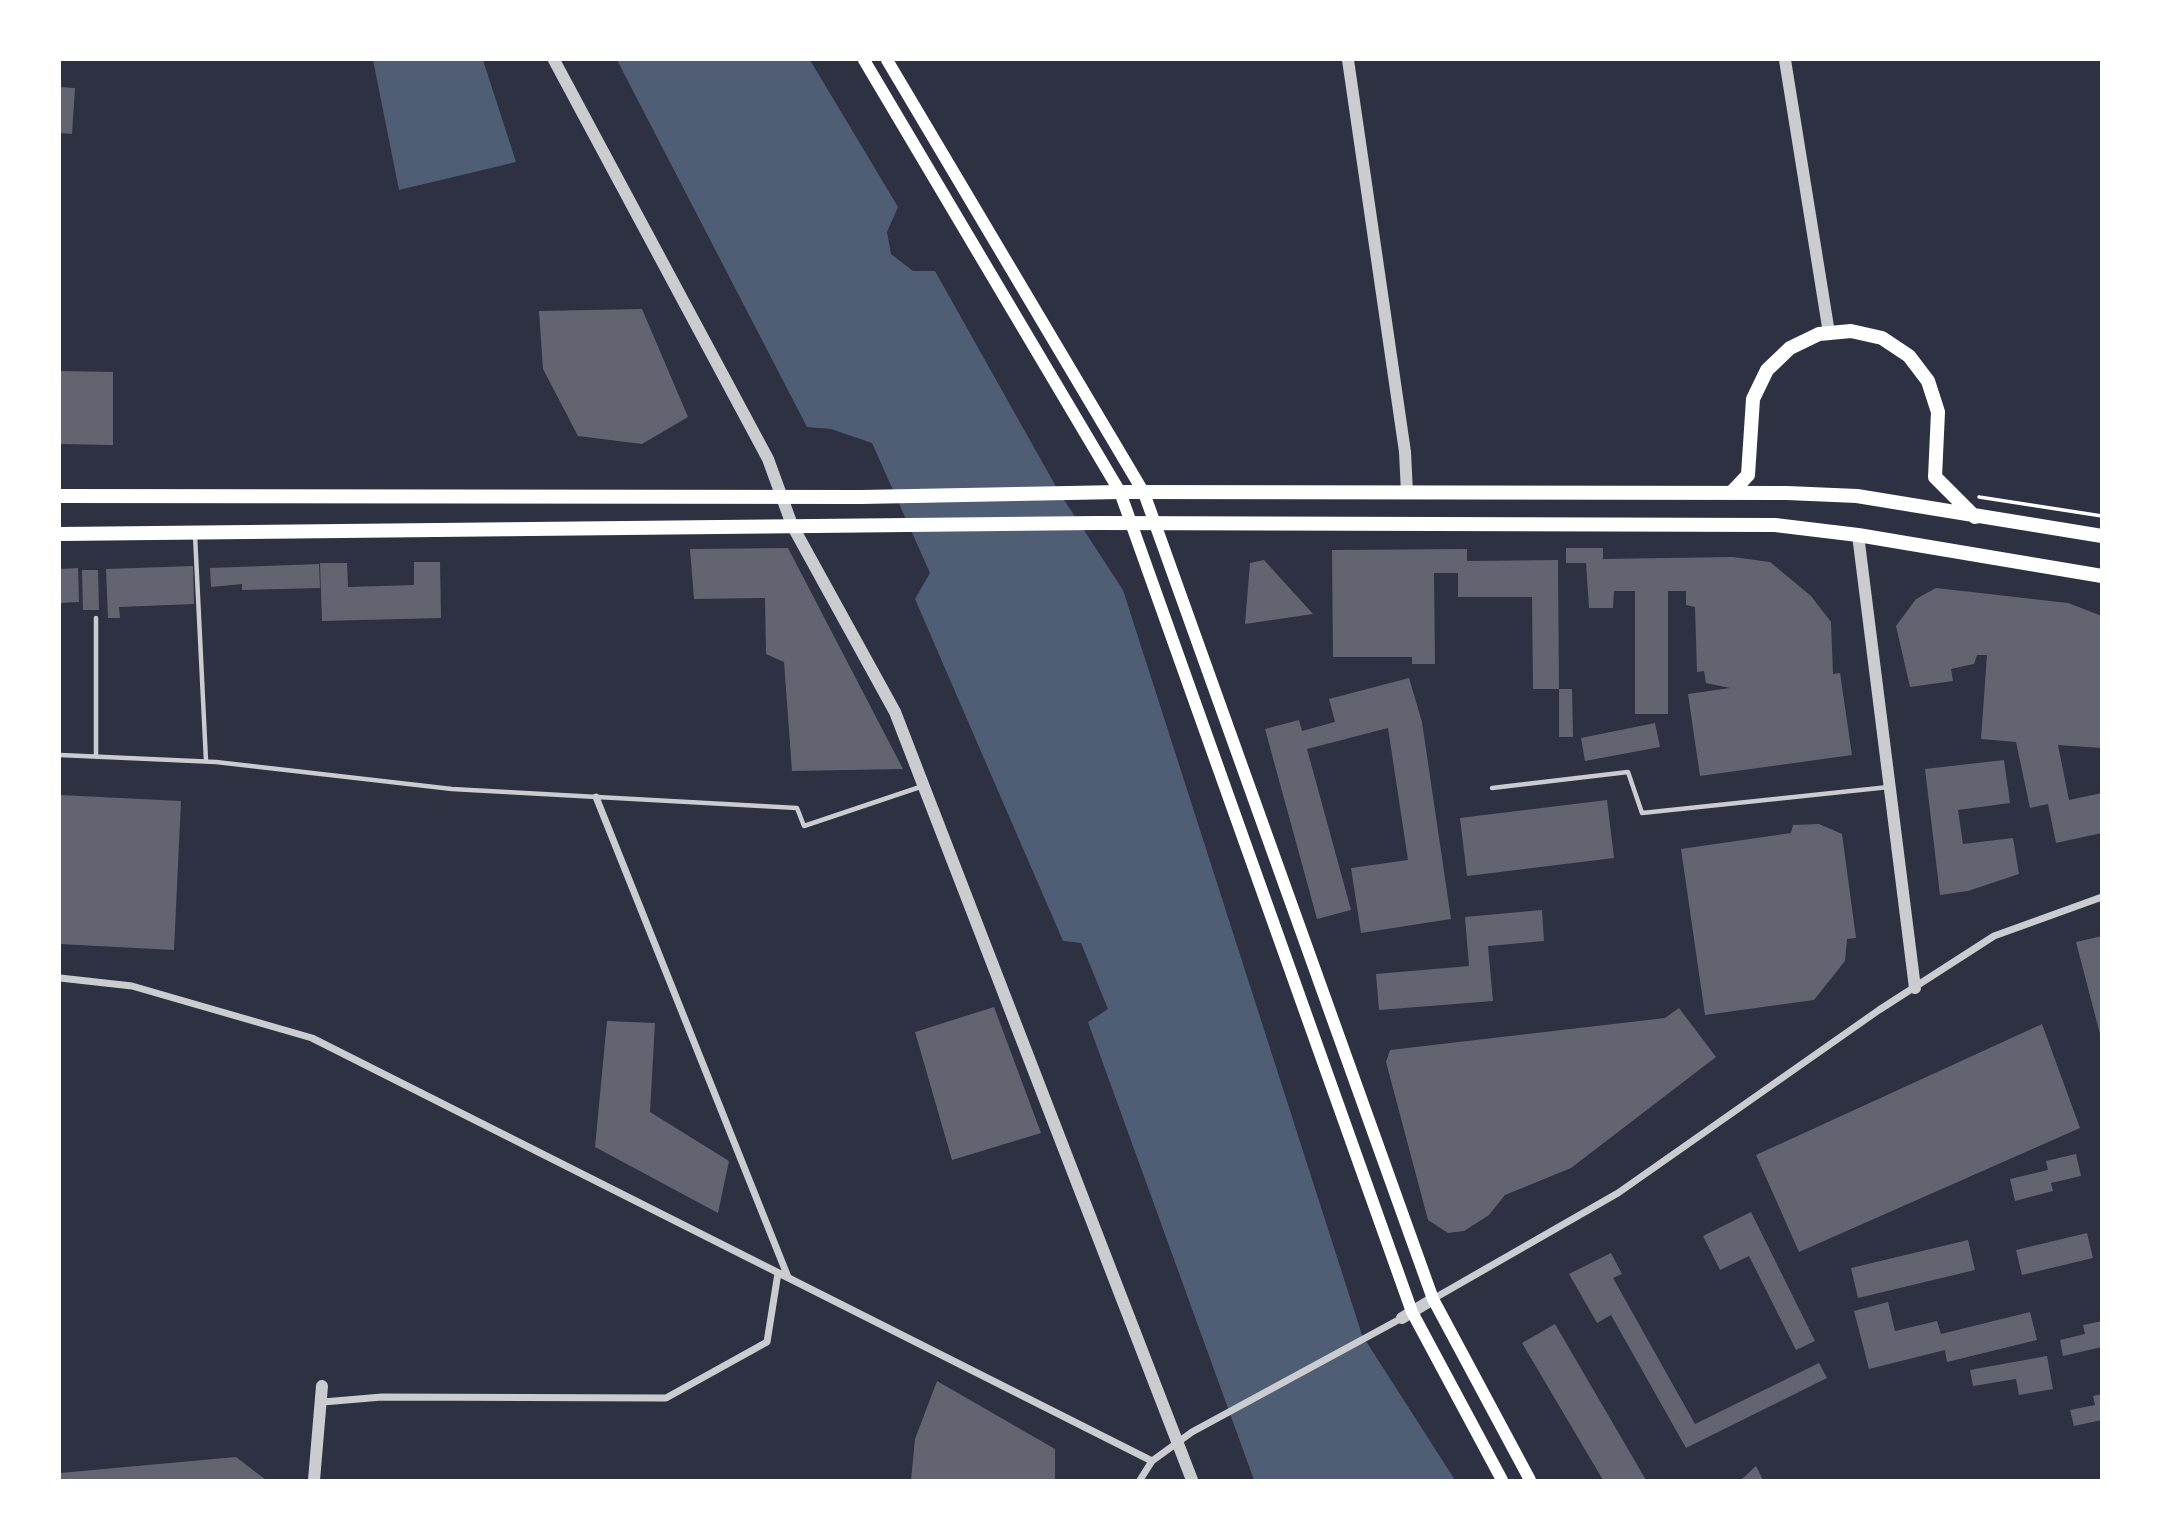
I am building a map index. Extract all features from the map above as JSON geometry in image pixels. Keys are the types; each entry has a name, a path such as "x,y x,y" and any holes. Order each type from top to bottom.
{"main road":[{"path":"864,60 1120,492 1407,1315 1502,1480"},
{"path":"887,60 1144,493 1433,1300 1530,1480"},
{"path":"1731,493 1748,475 1753,399 1767,370 1790,348 1819,334 1851,331 1882,338 1909,356 1928,381 1938,412 1935,477 1975,516"},
{"path":"60,496 861,497 1120,492 1731,493 1857,496 2102,536"},
{"path":"60,534 1396,521 1775,525 1858,535 2102,576"}],"street":[{"path":"554,60 768,459 792,525 895,712 1192,1480"},
{"path":"1348,60 1405,452 1406,493"},
{"path":"1785,60 1829,333"},
{"path":"1858,535 1915,988"},
{"path":"596,797 788,1278"},
{"path":"1140,1480 1152,1461 1192,1432 1407,1315 1618,1193 1994,936 2102,897"},
{"path":"60,978 132,986 312,1038 1152,1461"},
{"path":"323,1402 382,1396 666,1398 767,1342 778,1273"},
{"path":"314,1480 323,1402 322,1386"}],"lane":[{"path":"195,534 206,761"},
{"path":"96,618 96,757"},
{"path":"60,755 206,761 452,789 797,808 804,826 923,786"},
{"path":"1492,788 1628,772 1642,813 1890,787"}],"path":[{"path":"1951,492 2102,516"}],"water":[{"path":"373,60 483,60 516,162 399,190"},
{"path":"617,60 810,60 898,207 887,232 891,254 913,271 935,271 1059,492 1123,590 1362,1335 1455,1480 1254,1480 1088,1022 1108,1009 1081,943 1063,941 915,599 930,573 872,443 831,429 807,427"}],"building":[{"path":"60,87 75,88 72,134 60,133"},
{"path":"642,309 688,417 642,444 578,436 543,369 539,311"},
{"path":"60,371 113,372 113,445 60,444"},
{"path":"788,548 903,769 792,771 784,662 766,654 765,598 694,599 690,549"},
{"path":"1566,548 1603,548 1603,559 1733,557 1770,562 1811,596 1831,622 1833,674 1840,673 1852,755 1700,776 1688,694 1730,688 1706,683 1704,671 1697,672 1695,607 1686,605 1686,591 1668,591 1668,714 1635,714 1635,591 1614,591 1613,608 1589,608 1586,563 1566,563"},
{"path":"1467,549 1467,561 1558,560 1559,689 1533,689 1532,597 1458,597 1458,573 1434,573 1435,664 1412,664 1412,657 1333,657 1332,550"},
{"path":"1264,560 1313,614 1245,624 1250,563"},
{"path":"414,562 440,562 441,618 322,621 320,563 347,563 348,587 414,585"},
{"path":"319,564 320,588 242,590 242,584 211,587 210,568"},
{"path":"193,566 194,604 119,607 120,618 108,618 106,569"},
{"path":"78,568 79,602 60,603 60,569"},
{"path":"82,570 98,570 99,610 83,610"},
{"path":"1936,588 2068,603 2102,616 2102,748 2058,745 2069,800 2102,793 2102,833 2056,843 2048,804 2030,808 2016,742 1981,739 1987,655 1977,655 1974,664 1951,669 1953,681 1910,687 1896,626 1916,599"},
{"path":"1409,678 1422,722 1451,919 1361,933 1351,868 1408,860 1388,728 1307,749 1351,910 1317,919 1265,729 1299,720 1302,731 1335,722 1329,699"},
{"path":"1559,689 1572,689 1573,737 1559,737"},
{"path":"1655,723 1660,747 1585,761 1581,738"},
{"path":"2004,760 2010,803 1958,810 1963,844 2013,838 2019,874 1968,891 1940,895 1925,769"},
{"path":"60,795 181,801 174,950 60,944"},
{"path":"1607,800 1614,858 1467,876 1460,818"},
{"path":"1819,824 1842,834 1856,938 1847,939 1845,961 1814,1000 1705,1015 1681,849 1791,833 1793,825"},
{"path":"1542,910 1544,941 1488,946 1493,1001 1379,1010 1376,974 1469,966 1465,917"},
{"path":"2102,936 2102,1037 2101,1038 2076,942"},
{"path":"994,1007 1041,1133 952,1160 915,1032"},
{"path":"1679,1008 1716,1057 1571,1168 1505,1195 1489,1215 1464,1231 1448,1233 1428,1220 1386,1062 1390,1050 1665,1018"},
{"path":"607,1021 655,1023 650,1112 729,1161 718,1213 595,1147"},
{"path":"2042,1024 2080,1128 1799,1252 1756,1155"},
{"path":"2076,1154 2081,1176 2051,1183 2053,1191 2015,1201 2010,1179 2048,1170 2046,1161"},
{"path":"1751,1212 1815,1341 1796,1350 1749,1256 1720,1270 1703,1236"},
{"path":"2087,1233 2093,1258 2022,1275 2016,1250"},
{"path":"1968,1240 1975,1270 1858,1298 1851,1268"},
{"path":"1611,1253 1622,1274 1613,1278 1695,1424 1819,1363 1827,1378 1686,1448 1611,1315 1597,1323 1569,1274"},
{"path":"1888,1302 1895,1331 1937,1321 1941,1334 2030,1312 2037,1340 1947,1362 1945,1350 1869,1369 1854,1311"},
{"path":"2102,1321 2102,1347 2063,1356 2060,1340 2085,1334 2083,1325"},
{"path":"1555,1324 1646,1480 1603,1480 1522,1343"},
{"path":"2047,1356 2053,1389 2019,1395 2016,1379 1973,1386 1970,1370"},
{"path":"937,1381 1055,1449 1055,1480 911,1480 915,1439"},
{"path":"2102,1394 2102,1420 2074,1426 2070,1410 2095,1405 2093,1396"},
{"path":"236,1457 266,1480 60,1480 60,1473"},
{"path":"1756,1466 1763,1480 1741,1480"}]}
